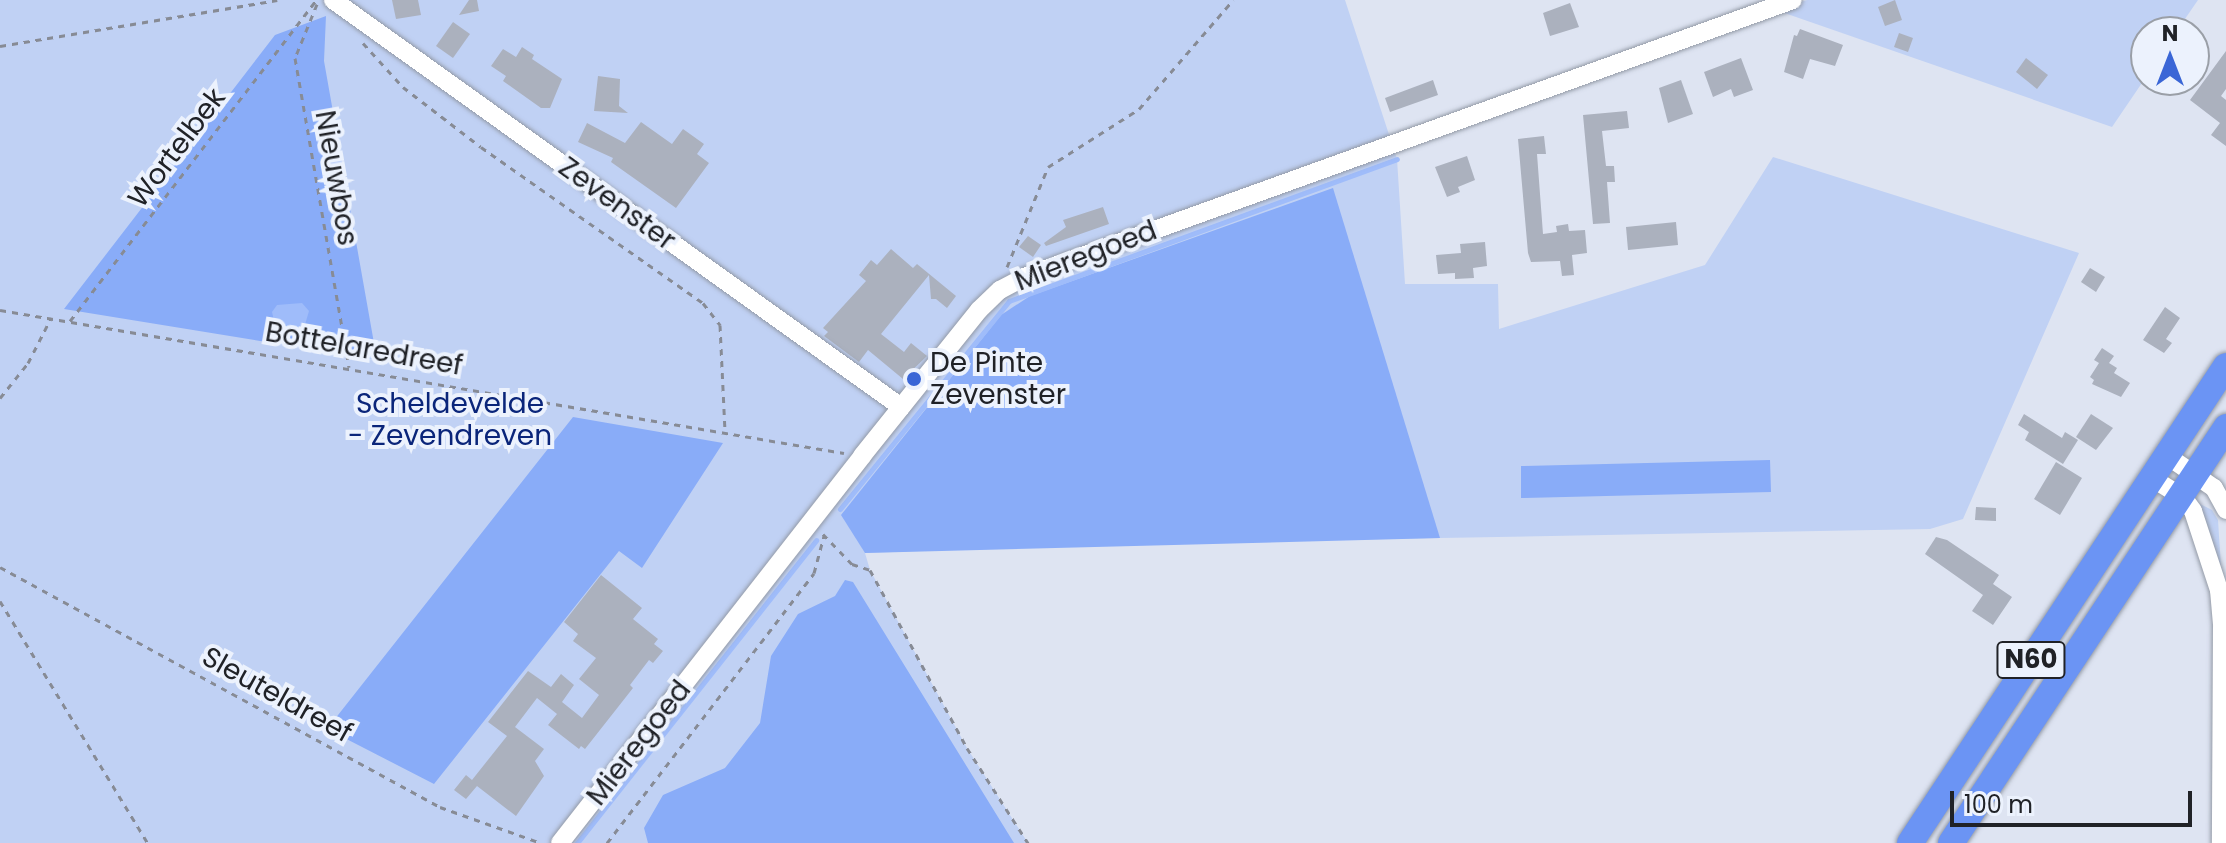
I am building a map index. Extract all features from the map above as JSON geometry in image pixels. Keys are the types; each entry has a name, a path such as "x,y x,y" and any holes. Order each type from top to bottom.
{"highway":[{"name":"N60","path":"1910,843 2226,366"},
{"name":"N60","path":"1951,843 2183,497 2226,427"}],"street":[{"name":"Zevenster","path":"333,0 901,407"},
{"name":"Mieregoed","path":"560,843 862,456 1000,290 1024,277 1793,0"},
{"path":"2166,455 2214,488 2226,510"},
{"path":"2152,478 2183,497 2193,511 2212,563 2224,622 2221,843"}],"path":[{"path":"0,46 277,0"},
{"name":"Wortelbek","path":"70,321 318,0"},
{"name":"Nieuwbos","path":"318,0 295,58 349,367"},
{"path":"1000,290 1016,240 1048,167 1139,109 1233,0"},
{"path":"356,17 363,44 403,87 481,147 703,303 720,325 725,432"},
{"name":"Bottelaredreef","path":"0,310 862,456"},
{"path":"0,398 28,363 51,318"},
{"path":"607,843 814,573 824,535 852,564 870,570 967,748 1028,843"},
{"name":"Sleuteldreef","path":"0,567 440,807 541,843"},
{"path":"0,601 148,843"}],"green space":[{"name":"Scheldevelde - Zevendreven","path":"0,0 1345,0 1397,159 1405,284 1498,284 1499,329 1705,265 1773,157 2079,253 1963,519 1930,529 1110,544 865,553 870,570 967,748 1028,843 0,843"},
{"path":"1807,0 2198,0 2187,16 2130,16 2130,96 2133,96 2112,127 1776,10"},
{"path":"2198,503 2212,510 2218,520 2221,567 2215,561"}],"shaded area":[{"path":"326,16 324,61 377,360 64,309 275,35"},
{"path":"1333,188 1440,538 865,553 841,515 1001,315 1030,296"},
{"path":"302,303 309,311 304,328 297,332 276,329 272,312 277,305"},
{"path":"573,417 723,443 642,568 619,551 434,784 327,729"},
{"path":"1770,460 1771,492 1521,498 1521,466"},
{"path":"845,580 853,582 1014,843 648,843 644,828 663,795 725,768 760,723 771,656 798,614 835,596"}],"building":[{"path":"392,0 418,0 421,15 396,19"},
{"path":"469,0 477,0 479,11 459,15"},
{"path":"1895,0 1902,20 1885,26 1878,7"},
{"path":"1570,3 1579,27 1550,36 1543,13"},
{"path":"453,22 470,34 453,58 436,46"},
{"path":"1800,29 1843,45 1835,66 1810,59 1803,79 1784,72 1794,35 1797,36"},
{"path":"1899,33 1913,38 1908,52 1894,47"},
{"path":"522,47 534,55 532,59 562,79 550,108 541,108 503,81 506,76 491,66 503,49 516,57"},
{"path":"2226,51 2226,89 2221,96 2226,100 2226,146 2211,135 2220,123 2190,100 2193,96 2210,96 2210,73"},
{"path":"1741,58 1753,90 1734,97 1731,89 1713,97 1704,72"},
{"path":"2026,58 2048,75 2037,89 2016,72"},
{"path":"598,76 620,79 619,106 628,113 594,111"},
{"path":"1433,80 1438,95 1390,112 1385,98"},
{"path":"1681,80 1693,114 1668,123 1659,88"},
{"path":"1627,111 1629,128 1602,131 1606,166 1614,166 1615,182 1607,182 1610,223 1593,224 1583,115"},
{"path":"641,122 672,144 683,129 704,144 697,154 709,163 676,208 611,162 613,158 578,142 587,123 625,143"},
{"path":"1544,136 1546,154 1537,154 1543,234 1557,232 1556,226 1568,224 1569,231 1585,230 1587,253 1572,255 1574,275 1562,276 1560,261 1531,262 1528,253 1518,139"},
{"path":"1467,156 1475,180 1458,187 1460,192 1447,197 1435,167"},
{"path":"1103,207 1109,224 1046,246 1044,243 1066,227 1063,220"},
{"path":"1676,222 1678,245 1628,250 1626,227"},
{"path":"1028,236 1041,245 1033,257 1019,247"},
{"path":"1485,242 1487,266 1473,268 1474,278 1455,279 1455,273 1438,274 1436,255 1461,253 1460,244"},
{"path":"891,249 913,268 917,264 956,296 947,308 936,299 931,299 929,275 881,334 904,352 911,343 927,356 903,379 868,350 859,362 824,336 828,332 823,328 866,281 859,275 871,260 877,265"},
{"path":"2090,268 2105,277 2096,292 2081,282"},
{"path":"2165,307 2180,318 2166,339 2172,343 2164,353 2143,340"},
{"path":"2102,348 2114,356 2109,363 2117,368 2114,373 2130,383 2121,397 2092,384 2094,380 2090,377 2099,363 2094,360"},
{"path":"2024,414 2062,438 2065,432 2078,440 2063,464 2025,440 2029,432 2018,425"},
{"path":"2091,414 2113,428 2096,450 2076,437"},
{"path":"2056,462 2082,478 2060,515 2034,499"},
{"path":"1976,507 1996,508 1996,521 1975,520"},
{"path":"1936,537 1947,540 1999,575 1993,584 2012,597 1993,625 1972,611 1983,595 1925,554"},
{"path":"601,575 642,608 633,619 658,639 654,644 663,651 653,663 649,660 630,685 633,688 585,749 581,746 579,749 548,725 557,714 537,698 515,727 544,749 535,761 544,776 516,816 477,786 466,799 454,790 466,775 472,780 507,736 488,722 528,671 551,687 561,674 574,685 562,702 582,718 599,695 579,679 596,658 573,641 578,634 564,622"}],"waterway":[{"path":"840,509 1009,301 1397,159"},
{"path":"577,843 816,540"}],"place":[{"name":"De Pinte Zevenster","path":"914,379"}]}
